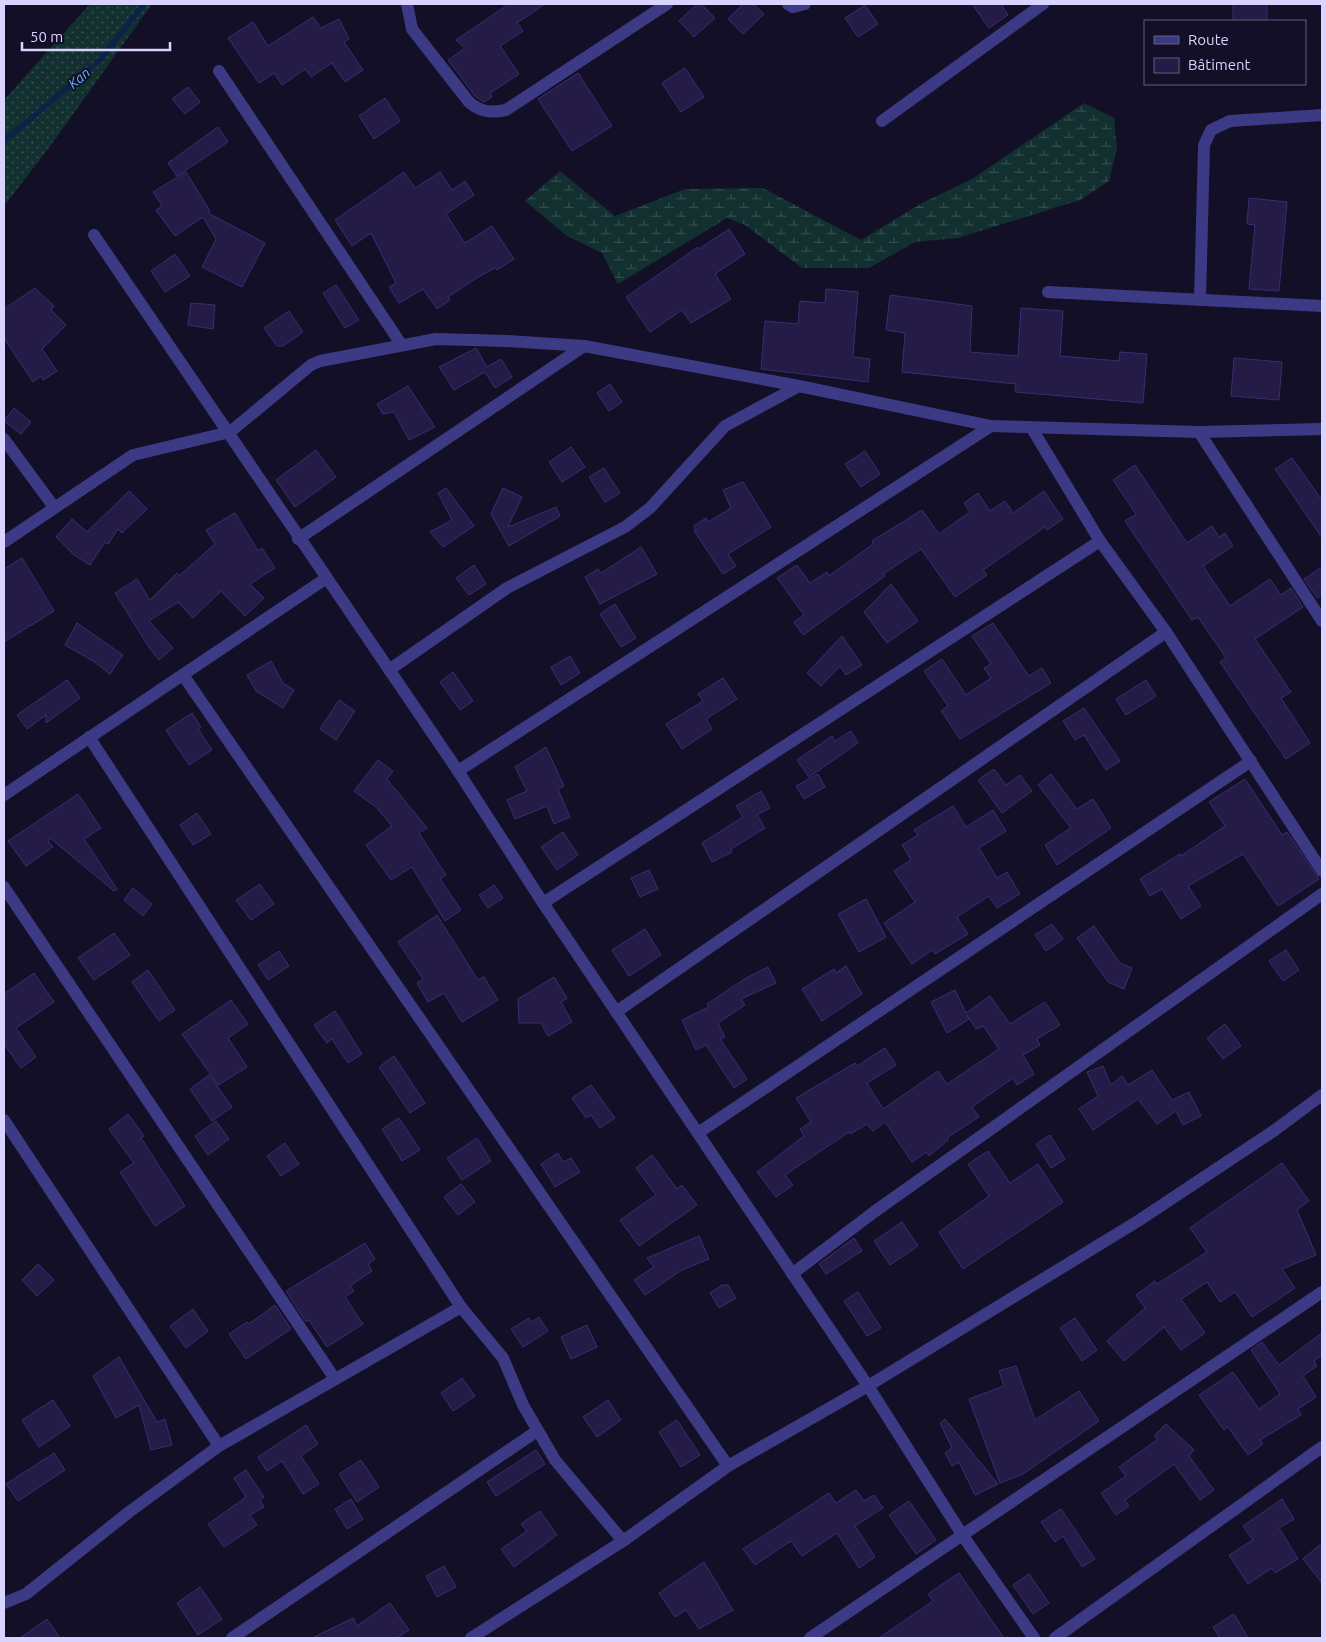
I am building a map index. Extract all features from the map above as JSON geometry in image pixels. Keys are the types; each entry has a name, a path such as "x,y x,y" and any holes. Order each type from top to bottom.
{"street":[{"path":"407,4 412,29 463,94 477,109 496,112 506,110 667,4"},
{"path":"788,4 793,7 805,4"},
{"path":"882,121 1043,4"},
{"path":"219,71 401,344"},
{"path":"1200,300 1204,145 1211,130 1230,121 1322,115"},
{"path":"94,235 207,402 230,432 298,539 458,771 543,903 868,1386 963,1536 1034,1638"},
{"path":"1048,292 1322,306"},
{"path":"4,542 133,455 230,432 311,365 329,358 436,339 507,340 584,346 799,386 991,426 1199,432 1322,429"},
{"path":"298,539 584,346"},
{"path":"389,670 522,580 625,527 650,508 725,426 799,386"},
{"path":"458,771 991,426"},
{"path":"1031,427 1100,541 1166,632 1322,871"},
{"path":"1199,432 1322,621"},
{"path":"4,439 54,507"},
{"path":"543,903 1100,541"},
{"path":"4,795 325,578"},
{"path":"616,1012 1166,632"},
{"path":"183,675 728,1466"},
{"path":"89,737 462,1308 503,1358 523,1405 556,1460 623,1541"},
{"path":"698,1133 1251,761"},
{"path":"4,887 335,1379"},
{"path":"792,1274 874,1212 1322,894"},
{"path":"471,1638 623,1541 728,1466 868,1386 1138,1221 1275,1130 1322,1095"},
{"path":"4,1120 219,1446"},
{"path":"810,1638 1322,1292"},
{"path":"4,1603 26,1594 129,1512 219,1446 462,1308"},
{"path":"232,1638 537,1431"},
{"path":"1055,1638 1322,1447"}],"green space":[{"path":"90,4 152,4 48,149 4,206 4,100"},
{"path":"1084,103 1114,118 1117,148 1109,181 1080,200 958,238 915,242 869,268 802,268 745,225 727,218 618,284 602,253 567,236 525,201 560,171 615,216 685,189 763,188 861,240 922,203 972,179"}],"building":[{"path":"509,4 545,4 517,23 523,31 500,46 519,74 490,93 492,97 484,102 475,96 448,60 465,48 456,40"},
{"path":"697,4 701,4 715,18 694,37 679,21"},
{"path":"743,4 753,4 764,14 743,34 728,19"},
{"path":"972,4 1001,4 1008,15 989,28"},
{"path":"1233,4 1267,4 1267,20 1233,20"},
{"path":"865,5 878,24 858,37 845,18"},
{"path":"313,17 321,28 339,19 349,39 344,42 363,70 345,82 332,63 311,77 305,69 282,85 274,73 259,83 228,38 253,22 268,46"},
{"path":"685,68 704,97 681,112 662,83"},
{"path":"578,73 612,126 572,151 538,99"},
{"path":"188,87 200,102 185,114 172,99"},
{"path":"385,98 400,121 374,139 359,116"},
{"path":"218,127 228,142 177,176 168,163"},
{"path":"186,172 210,211 208,213 265,243 242,287 202,267 216,239 203,217 175,236 156,210 162,206 153,192"},
{"path":"404,172 415,188 440,172 452,190 465,181 474,195 446,214 465,243 492,226 514,259 497,270 495,268 478,277 448,297 450,300 437,309 423,289 399,303 389,287 396,283 371,233 352,246 335,220"},
{"path":"1249,198 1287,202 1279,291 1249,289 1255,225 1247,224"},
{"path":"729,229 745,254 715,274 731,299 691,323 682,310 650,332 626,297 698,247 699,249"},
{"path":"175,254 190,276 165,292 151,271"},
{"path":"336,285 359,320 345,328 323,293"},
{"path":"35,288 54,306 51,310 66,325 42,349 57,371 43,380 41,376 33,382 4,338 4,309"},
{"path":"826,289 858,292 853,357 870,359 868,382 761,369 765,321 798,324 800,301 825,303"},
{"path":"890,295 972,306 970,352 1018,356 1021,308 1063,311 1060,356 1119,361 1120,352 1147,354 1143,403 1015,392 1016,384 902,372 905,333 886,330"},
{"path":"191,303 215,305 213,329 188,325"},
{"path":"289,311 303,332 283,346 277,346 264,328"},
{"path":"476,348 487,367 501,359 512,377 495,388 485,372 454,390 439,367"},
{"path":"1234,358 1282,362 1279,400 1231,396"},
{"path":"610,384 622,402 609,411 597,393"},
{"path":"408,386 435,427 409,440 394,412 383,414 377,404"},
{"path":"14,408 31,422 21,434 4,421"},
{"path":"571,447 585,467 562,482 549,462"},
{"path":"316,450 336,477 295,507 276,480"},
{"path":"865,451 880,474 861,487 845,464"},
{"path":"1292,458 1322,500 1322,538 1275,469"},
{"path":"1135,465 1187,543 1212,526 1219,537 1225,533 1233,546 1203,566 1230,606 1270,579 1281,595 1291,588 1303,607 1255,639 1291,692 1281,698 1310,743 1286,759 1220,662 1226,658 1198,617 1192,620 1125,521 1136,514 1113,480"},
{"path":"604,468 620,493 605,502 589,477"},
{"path":"743,482 771,527 728,554 736,566 723,574 694,531 696,530 694,526 706,518 708,522 731,508 723,490"},
{"path":"446,488 474,526 443,547 430,532 452,520 438,493"},
{"path":"503,488 522,497 508,527 556,507 560,516 509,546 491,514"},
{"path":"129,491 147,509 122,533 118,529 108,544 105,542 90,565 74,555 56,537 72,519 87,532"},
{"path":"1044,491 1063,519 1047,530 1045,527 983,570 987,575 955,597 921,549 883,574 885,576 803,635 794,622 804,615 777,578 797,565 810,583 827,572 829,576 873,544 872,541 922,510 939,534 970,512 964,503 978,493 990,511 1005,501 1013,513"},
{"path":"235,513 258,551 262,548 275,568 250,584 264,598 245,616 221,591 193,618 178,602 149,621 173,648 159,660 115,593 137,579 150,600 177,573 179,576 215,544 206,530"},
{"path":"641,547 657,574 600,604 585,577 598,569 601,573"},
{"path":"22,558 54,611 30,626 27,625 28,627 4,642 4,569"},
{"path":"474,565 486,584 469,595 456,578"},
{"path":"1322,567 1322,595 1317,598 1304,579"},
{"path":"891,584 918,621 887,643 864,612"},
{"path":"615,604 636,638 621,647 600,614"},
{"path":"77,623 123,655 110,674 93,661 65,645"},
{"path":"993,623 1029,676 1042,668 1051,683 960,739 941,711 948,706 924,671 942,659 966,695 991,678 984,668 991,664 972,636"},
{"path":"842,636 862,665 846,675 840,666 821,686 807,673"},
{"path":"570,656 580,673 561,685 551,667"},
{"path":"271,661 283,683 294,690 283,708 256,691 247,675"},
{"path":"453,672 473,701 460,710 440,682"},
{"path":"723,678 737,699 706,719 712,729 682,749 666,724 703,701 698,694"},
{"path":"67,680 80,698 46,723 46,715 27,729 17,715"},
{"path":"1146,680 1156,696 1126,715 1116,699"},
{"path":"339,700 355,711 336,740 320,729"},
{"path":"1084,708 1120,761 1106,770 1084,735 1075,740 1063,721"},
{"path":"192,713 201,727 198,729 212,750 189,765 166,730"},
{"path":"851,731 858,743 809,777 797,760 832,736 835,741"},
{"path":"546,747 564,786 558,789 570,817 554,824 547,806 515,819 507,800 527,791 515,767"},
{"path":"378,760 393,771 387,779 427,828 419,833 446,875 440,879 461,910 445,921 412,867 391,880 366,845 392,826 376,807 354,791"},
{"path":"994,769 1006,785 1020,775 1032,791 1002,813 978,780"},
{"path":"818,774 825,787 804,799 796,786"},
{"path":"1051,774 1077,809 1093,799 1111,828 1057,865 1045,845 1071,828 1038,785"},
{"path":"1245,779 1282,835 1287,832 1319,879 1278,906 1243,854 1188,886 1201,906 1181,919 1162,889 1150,896 1140,879 1180,854 1181,856 1225,826 1209,802"},
{"path":"761,791 770,808 757,815 765,828 731,849 732,852 712,862 702,843 743,817 736,806"},
{"path":"78,794 101,828 84,839 117,889 114,891 50,838 48,841 53,847 26,866 8,841"},
{"path":"953,806 966,827 993,810 1006,831 979,848 997,878 1007,872 1020,894 997,908 989,896 957,917 968,934 935,954 932,950 912,964 884,923 915,902 894,871 911,860 902,845 918,835 914,830"},
{"path":"197,813 211,834 193,845 180,825"},
{"path":"563,832 578,855 557,870 541,847"},
{"path":"649,870 658,889 640,897 631,878"},
{"path":"260,884 274,904 251,920 236,900"},
{"path":"494,885 503,898 488,908 479,895"},
{"path":"133,888 152,904 143,916 124,900"},
{"path":"866,899 886,937 859,952 838,914"},
{"path":"437,915 478,980 484,977 498,1000 462,1022 444,993 428,1002 417,983 423,979 398,942"},
{"path":"1052,924 1063,939 1046,951 1035,935"},
{"path":"1094,926 1120,963 1132,968 1124,989 1108,982 1077,938"},
{"path":"645,929 661,955 629,976 612,950"},
{"path":"114,933 130,955 94,980 78,958"},
{"path":"1286,950 1299,970 1283,981 1269,961"},
{"path":"279,951 289,966 268,980 258,965"},
{"path":"846,966 862,994 822,1021 802,989 834,969 836,973"},
{"path":"768,967 776,983 741,999 745,1005 718,1023 725,1037 720,1039 747,1079 734,1088 706,1045 696,1050 682,1020 709,1007 707,1004 746,978"},
{"path":"148,970 175,1010 159,1021 132,982"},
{"path":"34,973 54,1002 16,1028 36,1057 21,1068 4,1044 4,994"},
{"path":"554,977 567,998 561,1002 572,1022 548,1036 541,1023 519,1023 518,999"},
{"path":"955,990 966,1013 990,996 1010,1024 1045,1002 1060,1025 1037,1039 1040,1045 1023,1055 1034,1074 1017,1085 1013,1078 972,1107 979,1117 948,1137 948,1140 929,1156 926,1152 912,1162 885,1122 873,1131 867,1124 850,1134 849,1132 785,1175 793,1185 776,1197 757,1172 804,1136 800,1129 811,1122 796,1098 855,1063 857,1066 885,1048 896,1065 867,1083 883,1109 938,1071 947,1084 999,1049 983,1026 976,1029 967,1015 969,1019 947,1033 931,1002"},
{"path":"231,1000 248,1024 228,1038 247,1067 218,1085 182,1034"},
{"path":"335,1011 362,1054 348,1063 332,1039 327,1043 314,1025"},
{"path":"1225,1024 1241,1046 1223,1059 1207,1038"},
{"path":"394,1056 425,1103 410,1113 379,1067"},
{"path":"1103,1066 1111,1085 1122,1076 1128,1085 1152,1070 1172,1100 1189,1092 1201,1116 1183,1125 1176,1111 1157,1124 1138,1099 1093,1130 1079,1109 1098,1096 1087,1072"},
{"path":"209,1075 232,1107 212,1121 190,1089"},
{"path":"591,1085 615,1118 600,1128 591,1115 586,1118 572,1098"},
{"path":"128,1114 144,1136 141,1138 185,1206 155,1226 120,1172 134,1163 109,1129"},
{"path":"399,1118 420,1150 402,1161 382,1129"},
{"path":"216,1121 229,1139 208,1155 195,1136"},
{"path":"1050,1135 1065,1159 1051,1168 1036,1144"},
{"path":"477,1138 491,1161 462,1180 447,1158"},
{"path":"285,1143 299,1164 281,1176 267,1156"},
{"path":"988,1151 1010,1183 1038,1164 1063,1202 963,1269 939,1232 989,1196 968,1164"},
{"path":"558,1153 563,1162 571,1158 580,1172 555,1187 541,1164"},
{"path":"652,1155 677,1189 682,1185 697,1205 639,1246 620,1220 656,1195 636,1168"},
{"path":"1282,1163 1309,1201 1297,1210 1316,1255 1282,1269 1295,1288 1252,1317 1235,1292 1220,1302 1207,1282 1181,1299 1205,1333 1181,1350 1164,1327 1124,1361 1107,1341 1145,1308 1136,1295 1155,1281 1157,1284 1207,1252 1190,1228"},
{"path":"461,1184 475,1202 458,1215 444,1197"},
{"path":"902,1222 918,1246 890,1265 874,1241"},
{"path":"699,1236 709,1259 682,1270 645,1295 634,1280 654,1267 647,1258"},
{"path":"854,1238 862,1251 826,1274 819,1264"},
{"path":"365,1243 375,1259 368,1264 372,1271 350,1286 354,1291 345,1297 363,1324 327,1347 309,1320 306,1322 286,1291"},
{"path":"38,1264 54,1280 37,1296 22,1280"},
{"path":"722,1285 728,1285 736,1298 719,1308 710,1293"},
{"path":"858,1292 881,1328 867,1336 844,1301"},
{"path":"275,1305 291,1329 246,1359 229,1334 247,1322 249,1324"},
{"path":"193,1309 208,1331 186,1348 170,1326"},
{"path":"539,1317 548,1331 523,1347 511,1329 529,1318 532,1322"},
{"path":"1075,1318 1097,1350 1082,1361 1060,1328"},
{"path":"587,1325 597,1347 571,1359 561,1337"},
{"path":"1322,1333 1322,1355 1314,1361 1317,1366 1303,1376 1316,1397 1298,1409 1301,1415 1260,1440 1263,1444 1248,1455 1228,1427 1224,1430 1199,1395 1233,1372 1259,1409 1280,1394 1251,1350 1262,1342 1279,1365"},
{"path":"119,1357 157,1422 165,1419 172,1445 151,1450 139,1405 116,1418 93,1376"},
{"path":"1016,1366 1035,1420 1079,1391 1099,1421 1023,1474 1000,1483 969,1399 1004,1386 999,1371"},
{"path":"462,1378 475,1396 453,1411 441,1393"},
{"path":"53,1400 70,1426 39,1447 22,1420"},
{"path":"608,1400 621,1420 597,1437 583,1417"},
{"path":"945,1419 998,1484 975,1495 959,1462 952,1466 945,1453 952,1448 940,1423"},
{"path":"677,1420 700,1455 681,1467 659,1432"},
{"path":"1166,1424 1194,1450 1189,1456 1214,1490 1200,1500 1174,1464 1125,1500 1129,1506 1116,1515 1101,1493 1126,1476 1119,1467 1158,1439 1154,1436"},
{"path":"306,1425 318,1444 301,1456 319,1484 303,1494 282,1461 267,1471 258,1457"},
{"path":"536,1450 545,1464 496,1496 487,1482"},
{"path":"54,1453 65,1470 18,1501 6,1484"},
{"path":"361,1460 379,1487 357,1502 339,1474"},
{"path":"246,1470 264,1497 260,1500 264,1507 250,1515 257,1525 224,1547 208,1524 246,1497 234,1478"},
{"path":"856,1490 864,1501 874,1495 883,1508 855,1526 875,1557 859,1568 837,1533 802,1556 791,1541 755,1565 743,1549 829,1493 836,1503"},
{"path":"351,1499 363,1519 347,1529 335,1509"},
{"path":"1282,1499 1294,1519 1279,1528 1298,1559 1275,1573 1272,1568 1248,1584 1229,1555 1253,1540 1243,1526"},
{"path":"909,1501 936,1540 916,1554 889,1515"},
{"path":"1061,1509 1095,1559 1082,1567 1063,1536 1055,1542 1041,1522"},
{"path":"540,1511 557,1535 514,1567 501,1549 527,1531 521,1524"},
{"path":"1322,1543 1322,1583 1303,1559"},
{"path":"704,1562 733,1610 699,1629 686,1610 675,1617 659,1593"},
{"path":"444,1566 456,1587 437,1597 426,1576"},
{"path":"959,1573 1004,1638 879,1638 933,1601 928,1594"},
{"path":"1029,1574 1049,1603 1033,1614 1013,1585"},
{"path":"200,1587 222,1619 198,1635 177,1603"},
{"path":"390,1603 409,1630 397,1638 312,1638 353,1618 357,1626"},
{"path":"1234,1614 1248,1638 1220,1638 1213,1627"},
{"path":"47,1619 60,1638 20,1638"}],"waterway":[{"name":"Kan","path":"4,141 99,61 144,4"}]}
